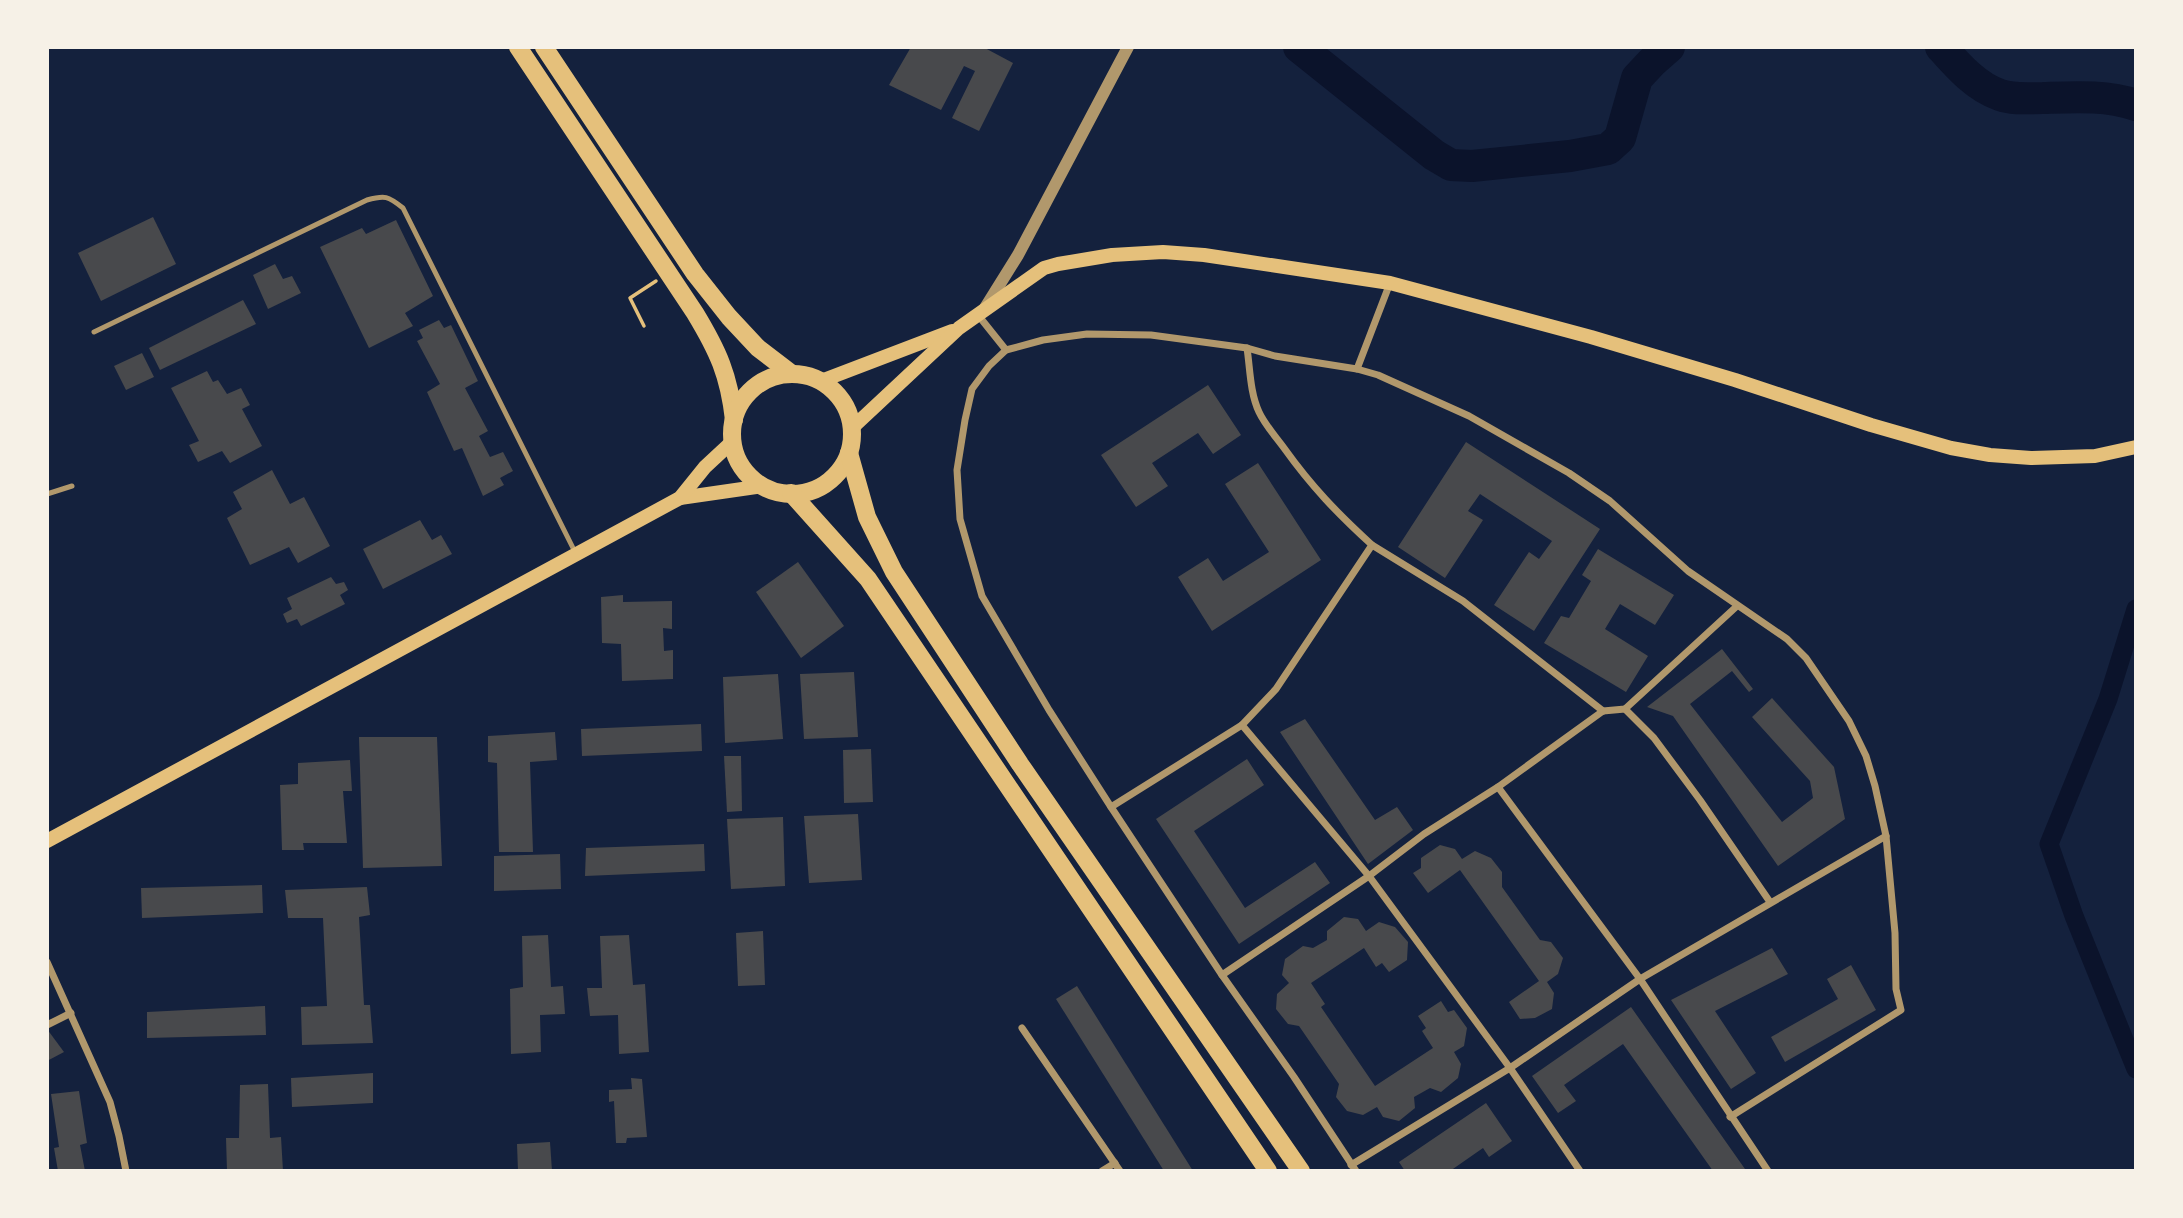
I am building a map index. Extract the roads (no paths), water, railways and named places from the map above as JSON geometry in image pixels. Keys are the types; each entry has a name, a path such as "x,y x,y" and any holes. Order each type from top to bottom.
{"highway":[{"path":"518,47 716,348 728,379 734,420 733,441 740,463 748,473 763,486 778,492 791,493 813,489 832,478 849,453 852,428 845,406 839,396 821,381 807,376 779,375 755,387 746,396 734,420"},
{"path":"544,47 695,274 758,348 792,374"},
{"path":"849,453 867,517 894,572 1020,764 1301,1171"},
{"path":"791,493 868,579 1268,1171"}],"main road":[{"path":"852,428 960,328 1044,268 1112,255 1163,252 1204,255 1390,283 1670,360 1951,448 2031,458 2095,456 2136,447"},
{"path":"821,381 960,328"},
{"path":"680,498 705,467 733,441"},
{"path":"47,841 680,498 763,486"}],"street":[{"path":"1006,350 982,311 1018,255 1128,47"},
{"path":"1357,369 1390,283"},
{"path":"1730,1117 1901,1010 1896,989 1895,933 1886,836 1866,756 1849,721 1826,684 1787,639 1688,571 1610,501 1569,472 1469,416 1378,375 1275,356 1247,348 1151,335 1087,334 1043,340 1006,350 989,366 972,389 957,470 960,519 982,596 1049,710 1111,807 1354,1168 1510,1068 1640,979 1886,836"},
{"path":"1247,348 1259,412 1306,479 1334,510 1372,545 1463,601 1603,711"},
{"path":"1111,807 1242,725 1276,689 1372,545"},
{"path":"1222,975 1369,876 1424,834 1498,787 1603,711 1625,709 1737,606"},
{"path":"1625,709 1662,749 1770,902"},
{"path":"1242,725 1369,876 1510,1068 1580,1171"},
{"path":"1498,787 1640,979 1764,1169"},
{"path":"47,962 110,1102 126,1171"},
{"path":"47,1025 71,1013"},
{"path":"1022,1028 1120,1171"},
{"path":"1102,1171 1115,1163"}],"lane":[{"path":"94,332 367,200 382,196 393,200 403,208 576,556"},
{"path":"47,494 72,486"}],"waterway":[{"path":"1299,47 1434,155 1451,165 1472,166 1570,156 1608,149 1620,138 1637,78 1669,47"},
{"path":"1941,47 1975,81 2000,95 2011,98 2102,98 2136,105"},
{"path":"2136,609 2108,699 2049,844 2074,916 2136,1069"}]}
